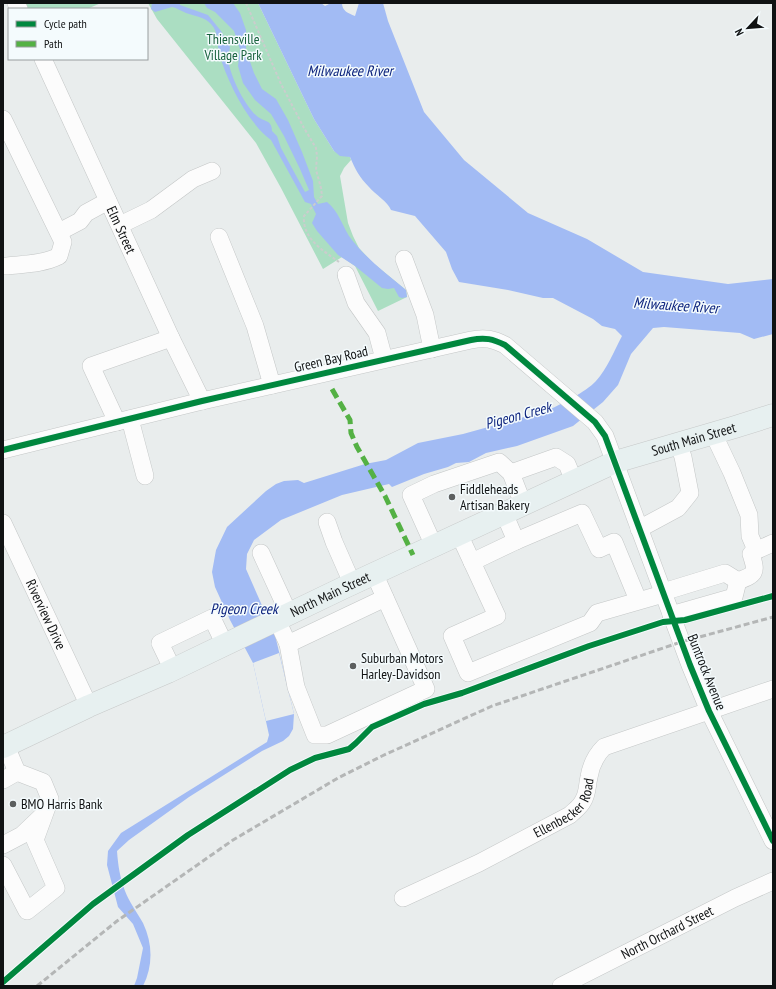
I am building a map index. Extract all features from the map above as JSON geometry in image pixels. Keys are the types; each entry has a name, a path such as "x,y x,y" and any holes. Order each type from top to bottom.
{"main road":[{"name":"South Main Street","path":"615,462 773,414"},
{"name":"North Main Street","path":"4,747 89,706 173,670 352,583 615,462"}],"street":[{"name":"Elm Street","path":"43,60 202,401"},
{"path":"3,119 63,242 59,256 41,263 8,266"},
{"path":"59,232 80,221 89,221 114,212 151,210 193,180 212,171"},
{"path":"219,237 255,326 272,385"},
{"path":"404,259 425,315 432,348"},
{"path":"346,276 356,304 377,333 384,359"},
{"path":"145,476 123,420 91,366 172,338"},
{"name":"Green Bay Road","path":"3,450 202,401 480,338 492,339 506,345 595,422 605,436 615,462"},
{"path":"713,433 732,473 749,515 750,536 756,550"},
{"path":"639,529 678,508 690,493 683,457 678,443"},
{"path":"511,473 556,457 568,464 574,481"},
{"path":"434,546 410,495 434,484 499,462 511,473 516,541"},
{"name":"Buntrock Avenue","path":"615,462 671,615 709,711 773,841"},
{"path":"472,562 516,541 582,513 599,549 614,542 638,600"},
{"path":"327,522 352,583"},
{"name":"Riverview Drive","path":"3,523 89,706"},
{"path":"459,534 497,616 452,636 468,673 590,623 597,612 725,574 738,581 751,576 754,573 755,567 751,554 756,550 773,543"},
{"path":"261,553 283,617 296,687 315,735 327,735 426,689 374,573"},
{"path":"671,615 734,597 738,581"},
{"path":"288,644 385,598"},
{"path":"173,670 160,643 212,618 232,642"},
{"name":"Ellenbecker Road","path":"403,898 479,863 570,815 584,800 589,776 597,754 604,747 773,689"},
{"path":"3,865 27,911 56,888 35,840 47,806 43,782 10,776 4,747"},
{"path":"3,845 22,835 47,806"},
{"name":"North Orchard Street","path":"562,986 773,880"}],"path":[{"path":"246,3 281,84 316,148 316,170 322,196 304,216 304,227 307,235 324,251 342,264 346,276"}],"green space":[{"path":"18,3 101,3 89,8 20,8"},
{"name":"Thiensville Village Park","path":"148,3 258,3 314,119 334,151 350,157 351,160 344,168 340,176 348,223 359,248 373,263 406,290 407,297 378,311 355,266 342,257 323,269 256,143 157,19"}],"water":[{"path":"152,3 180,3 180,5 208,15 221,31 230,47 228,55 229,63 238,89 253,112 271,125 272,131 277,136 281,148 305,192 309,190 284,136 271,114 255,100 243,83 238,66 240,49 234,31 215,12 207,8 204,3 233,3 240,13 246,30 246,50 254,73 262,89 276,99 288,120 313,181 314,197 318,204 327,202 331,206 355,244 406,290 407,297 399,297 394,288 382,288 355,266 338,255 317,231 312,223 316,214 311,204 305,202 271,140 254,123 239,100 227,76 219,53 214,27 203,18 172,7 155,12 151,9"},
{"name":"Milwaukee River","path":"258,3 321,3 325,6 331,3 342,3 344,10 355,16 359,3 383,3 388,21 424,112 464,160 528,213 587,239 643,272 728,284 773,279 773,334 754,339 740,333 664,327 653,328 631,354 618,385 603,402 573,426 517,446 486,453 469,462 456,463 392,487 389,484 342,495 281,520 254,540 247,554 246,569 275,635 294,714 293,729 289,736 283,741 262,751 189,797 129,840 117,851 123,886 143,923 149,939 149,971 143,986 134,986 143,948 133,924 118,907 107,865 108,851 121,833 267,742 269,735 253,663 230,620 215,587 212,572 216,550 227,527 266,491 276,484 284,481 298,480 304,483 365,464 386,460 418,443 463,434 546,411 579,394 592,385 607,365 622,336 615,329 602,326 593,319 553,298 543,298 508,290 459,282 452,269 446,252 415,216 391,210 363,180 350,157 340,156 334,151 314,119"}],"pier":[{"path":"279,653 294,714 266,721 253,663"}],"railway":[{"path":"37,986 117,921 233,840 338,778 382,756 492,706 681,642 773,617"}],"marked path":[{"path":"332,389 350,420 351,433 357,447 385,496 413,555"}],"cycle path":[{"path":"3,450 202,401 471,340 489,339 505,345 595,422 605,436 690,665 709,711 773,841"},
{"path":"3,982 93,904 188,835 290,770 315,758 349,749 372,727 424,704 462,693 589,646 663,622 685,620 773,596"}],"place":[{"name":"Fiddleheads Artisan Bakery","path":"452,497"},
{"name":"Suburban Motors Harley-Davidson","path":"353,666"},
{"name":"BMO Harris Bank","path":"13,804"}],"water label":[{"name":"Pigeon Creek","path":"518,415"},
{"name":"Pigeon Creek","path":"244,608"}]}
